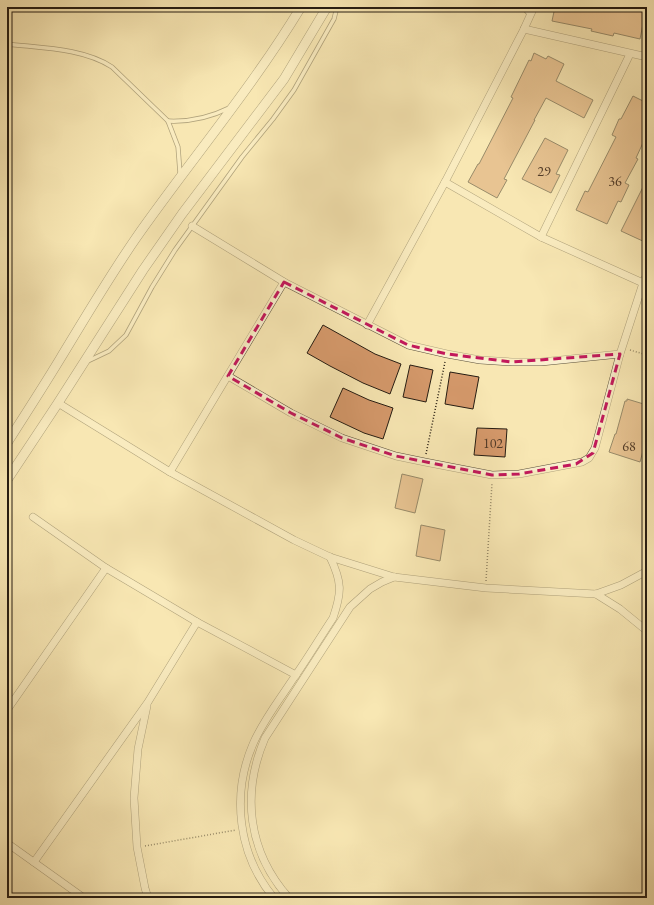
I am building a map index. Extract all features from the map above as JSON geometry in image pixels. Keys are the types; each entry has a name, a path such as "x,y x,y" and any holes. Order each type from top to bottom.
{"street":[{"path":"7,443 100,292 136,238 237,103 282,38 301,7"},
{"path":"7,480 160,245 284,79 327,7"},
{"path":"367,325 445,182 534,7"},
{"path":"524,29 647,57"},
{"path":"541,237 630,54"},
{"path":"445,182 541,237 643,283"},
{"path":"192,226 284,282 367,325 408,344 447,354 480,360 512,362 541,362 621,350"},
{"path":"228,376 291,412 342,438 396,456 492,474 520,474 576,464 589,458 595,448 621,350 647,274"},
{"path":"170,472 284,282"},
{"path":"58,403 170,472 294,540 330,557 394,577 486,588 596,594 621,585 647,571"},
{"path":"33,517 106,568 197,622 296,674"},
{"path":"274,898 253,863 242,829 241,795 244,772 258,733 333,618 338,603 340,587 330,557"},
{"path":"7,710 106,568"},
{"path":"289,898 278,886 267,867 253,827 251,789 253,771 258,754 265,738 350,607 359,598 382,582 394,577"},
{"path":"596,594 647,631"},
{"path":"333,618 340,622"},
{"path":"34,862 148,702 197,622"},
{"path":"148,702 138,749 134,798 137,847 148,898"},
{"path":"7,843 84,898"}],"lane":[{"path":"83,363 109,351 126,335 160,273 192,226 242,157 294,90 334,20 337,7"},
{"path":"523,7 530,16"},
{"path":"7,44 79,53 96,58 112,67 168,121 178,147 181,168 180,179"},
{"path":"168,121 187,121 207,117 237,103"}],"path":[{"path":"621,350 647,355"},
{"path":"425,462 447,354"},
{"path":"486,588 492,474"},
{"path":"137,847 242,829"}],"highlighted area":[{"path":"284,282 408,345 447,354 512,362 620,354 593,453 576,464 519,474 492,475 396,456 342,438 291,413 228,376"}],"building":[{"path":"555,7 638,7 646,9 640,39 614,33 613,36 591,31 592,29 552,21"},
{"path":"534,53 546,59 548,56 564,64 556,81 593,100 584,118 546,98 504,179 507,180 497,198 468,182 513,98 511,97"},
{"path":"633,96 647,103 647,134 636,158 638,159 625,183 629,185 621,202 618,201 607,224 576,210 585,191 588,192 616,137 612,135 619,119 621,119"},
{"path":"545,138 568,150 556,174 560,175 551,193 522,179"},
{"path":"647,179 647,243 621,231"},
{"path":"323,325 375,354 401,364 390,394 363,383 307,353"},
{"path":"410,365 433,370 426,402 403,397"},
{"path":"450,372 479,377 473,409 445,404"},
{"path":"343,388 369,400 393,408 383,439 364,433 330,417"},
{"path":"627,399 647,405 647,436 640,462 609,452 616,434 625,401 627,401"},
{"path":"477,428 507,429 505,457 474,455"},
{"path":"402,474 423,479 415,513 395,508"},
{"path":"421,525 445,530 440,561 416,556"}]}
